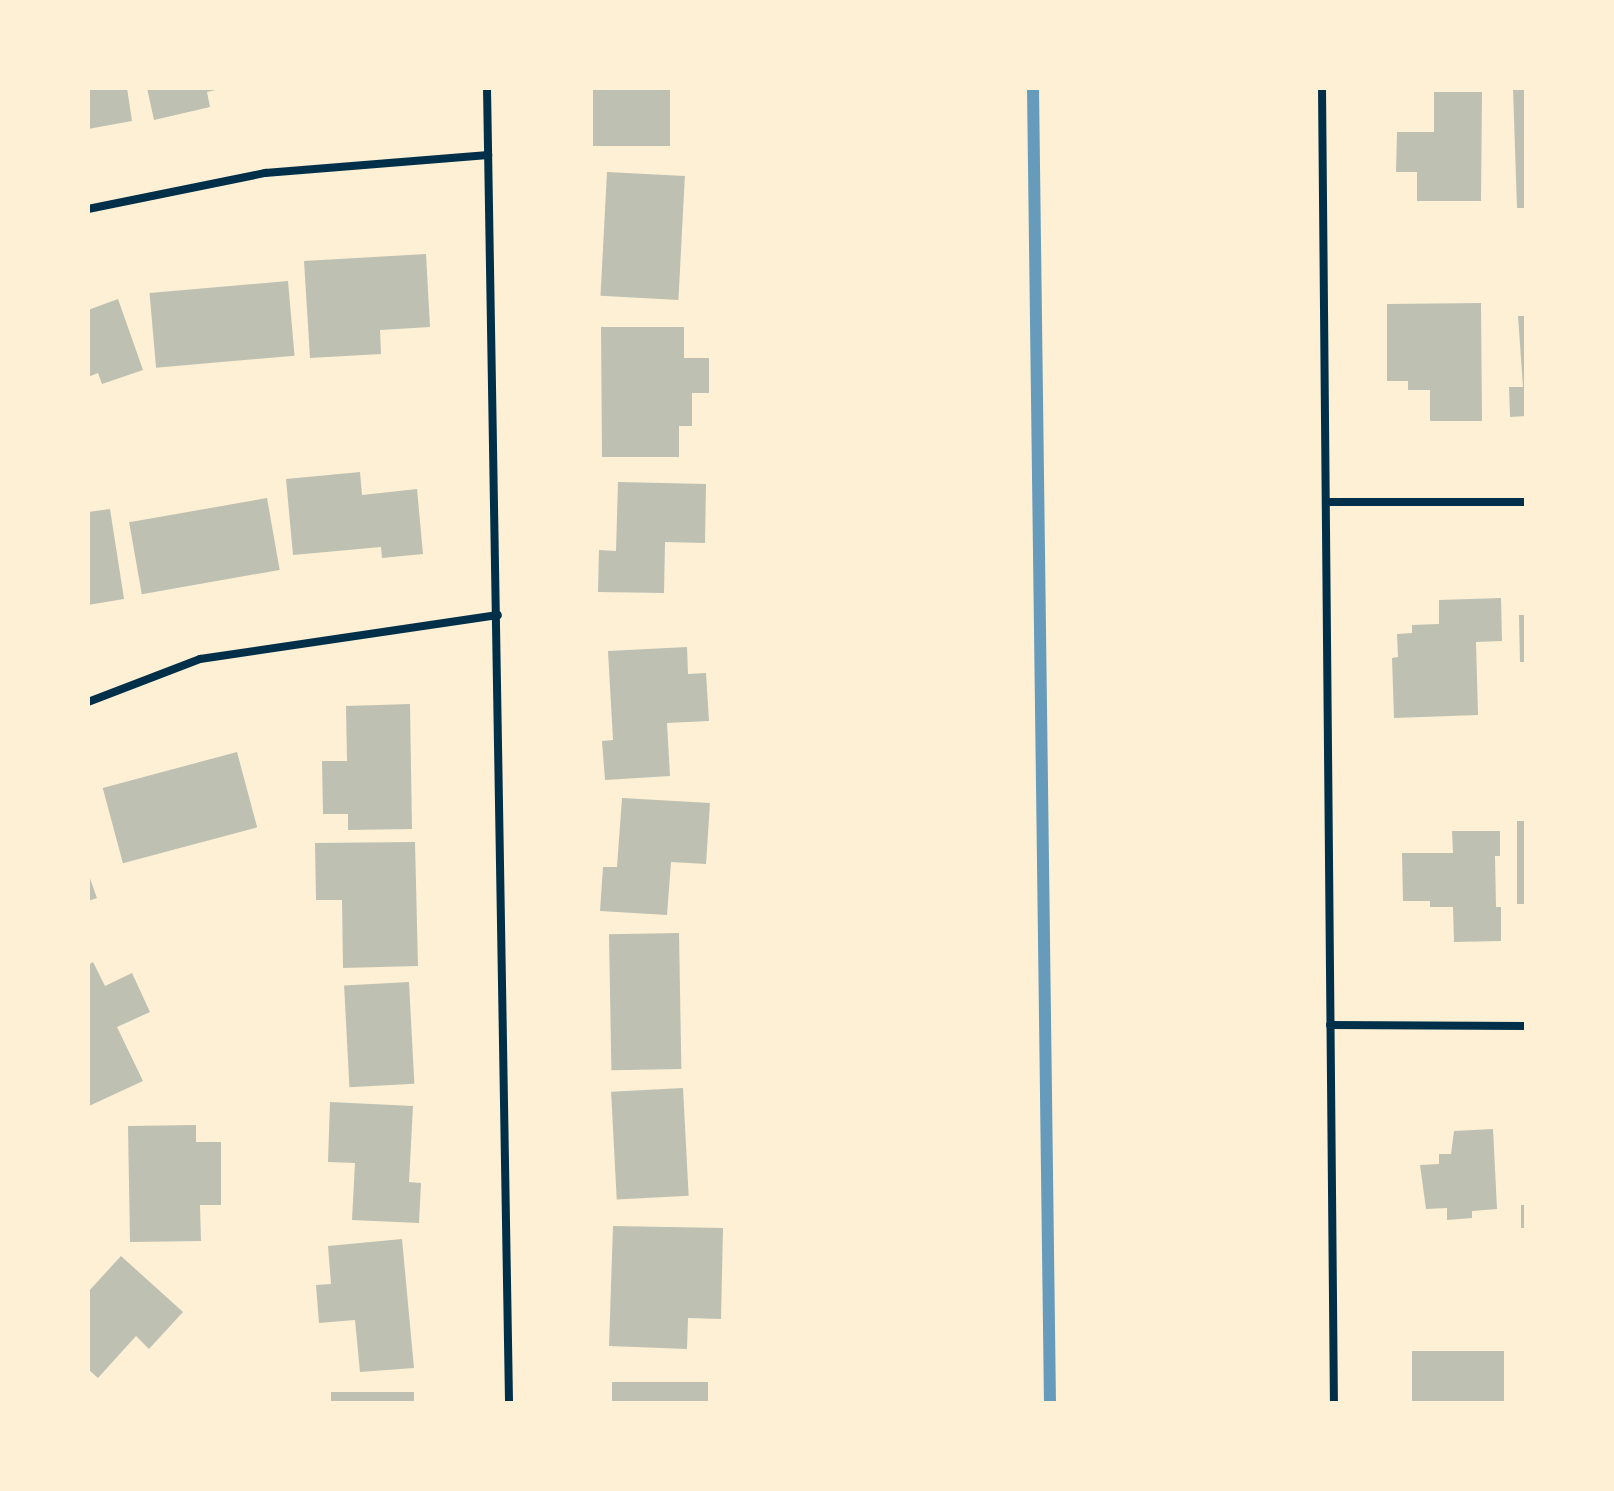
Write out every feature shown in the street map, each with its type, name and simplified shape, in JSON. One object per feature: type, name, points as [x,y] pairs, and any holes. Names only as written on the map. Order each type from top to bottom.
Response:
[{"type":"street","points":[[487,88],[509,1403]]},
{"type":"street","points":[[1322,88],[1334,1403]]},
{"type":"street","points":[[88,209],[265,173],[488,155]]},
{"type":"street","points":[[1328,502],[1526,502]]},
{"type":"street","points":[[88,702],[200,659],[498,615]]},
{"type":"street","points":[[1330,1025],[1526,1026]]},
{"type":"building","points":[[88,88],[127,88],[132,121],[88,129]]},
{"type":"building","points":[[147,88],[220,89],[207,92],[210,107],[154,120]]},
{"type":"building","points":[[593,88],[670,88],[670,146],[593,146]]},
{"type":"building","points":[[1513,88],[1526,88],[1526,208],[1517,208]]},
{"type":"building","points":[[1434,92],[1482,92],[1481,201],[1417,201],[1417,172],[1396,172],[1397,132],[1434,132]]},
{"type":"building","points":[[607,172],[685,176],[678,300],[601,296]]},
{"type":"building","points":[[426,254],[430,327],[380,330],[381,354],[310,358],[304,261]]},
{"type":"building","points":[[288,281],[295,356],[156,368],[150,293]]},
{"type":"building","points":[[118,299],[143,370],[102,384],[98,373],[88,377],[88,310]]},
{"type":"building","points":[[1481,303],[1482,421],[1430,421],[1430,390],[1408,390],[1408,381],[1387,381],[1387,304]]},
{"type":"building","points":[[1518,316],[1526,316],[1526,416],[1510,417],[1509,387],[1523,387]]},
{"type":"building","points":[[601,327],[684,327],[684,358],[709,358],[709,393],[692,393],[692,426],[679,426],[679,457],[602,457]]},
{"type":"building","points":[[360,472],[362,495],[417,489],[423,554],[382,558],[381,547],[293,555],[286,479]]},
{"type":"building","points":[[618,482],[706,484],[705,543],[665,542],[664,593],[598,592],[599,550],[616,551]]},
{"type":"building","points":[[267,498],[280,570],[142,594],[129,522]]},
{"type":"building","points":[[110,509],[124,599],[88,605],[88,512]]},
{"type":"building","points":[[1501,598],[1502,641],[1476,642],[1478,715],[1394,718],[1392,658],[1398,657],[1397,634],[1412,633],[1412,625],[1439,624],[1439,600]]},
{"type":"building","points":[[1519,615],[1526,615],[1526,662],[1520,662]]},
{"type":"building","points":[[687,647],[688,674],[706,673],[709,721],[667,723],[670,776],[605,780],[602,741],[613,740],[608,651]]},
{"type":"building","points":[[410,704],[412,829],[348,830],[348,814],[323,814],[322,761],[347,761],[346,706]]},
{"type":"building","points":[[237,752],[257,827],[123,863],[103,788]]},
{"type":"building","points":[[622,798],[710,803],[706,864],[671,862],[667,915],[600,911],[603,867],[617,867]]},
{"type":"building","points":[[1517,821],[1526,821],[1526,904],[1517,904]]},
{"type":"building","points":[[1452,831],[1500,831],[1500,856],[1495,856],[1496,907],[1501,907],[1501,941],[1454,942],[1453,907],[1430,907],[1430,901],[1403,901],[1402,853],[1453,853]]},
{"type":"building","points":[[415,842],[418,966],[343,968],[342,900],[316,900],[315,843]]},
{"type":"building","points":[[88,873],[97,898],[88,901]]},
{"type":"building","points":[[679,933],[681,1069],[611,1070],[609,934]]},
{"type":"building","points":[[93,962],[105,986],[132,973],[150,1012],[117,1027],[143,1081],[89,1106],[88,965]]},
{"type":"building","points":[[409,982],[414,1084],[349,1087],[344,985]]},
{"type":"building","points":[[683,1088],[689,1196],[617,1200],[611,1092]]},
{"type":"building","points":[[330,1102],[413,1106],[409,1182],[421,1183],[419,1223],[352,1220],[355,1163],[328,1162]]},
{"type":"building","points":[[196,1125],[196,1142],[221,1142],[221,1205],[200,1205],[201,1241],[130,1242],[128,1126]]},
{"type":"building","points":[[1493,1129],[1497,1209],[1472,1211],[1472,1218],[1447,1220],[1447,1208],[1426,1209],[1420,1165],[1439,1164],[1439,1154],[1451,1154],[1454,1131]]},
{"type":"building","points":[[1521,1205],[1526,1205],[1526,1228],[1521,1228]]},
{"type":"building","points":[[613,1226],[723,1228],[721,1319],[688,1318],[687,1349],[609,1346]]},
{"type":"building","points":[[402,1239],[414,1368],[360,1372],[355,1320],[319,1323],[316,1285],[331,1284],[328,1246]]},
{"type":"building","points":[[121,1256],[183,1312],[149,1349],[136,1336],[98,1378],[88,1369],[88,1292]]},
{"type":"building","points":[[1412,1351],[1504,1351],[1504,1403],[1412,1403]]},
{"type":"building","points":[[612,1382],[708,1382],[708,1403],[612,1403]]},
{"type":"building","points":[[331,1392],[414,1392],[414,1403],[331,1403]]},
{"type":"waterway","points":[[1033,88],[1050,1403]]}]
